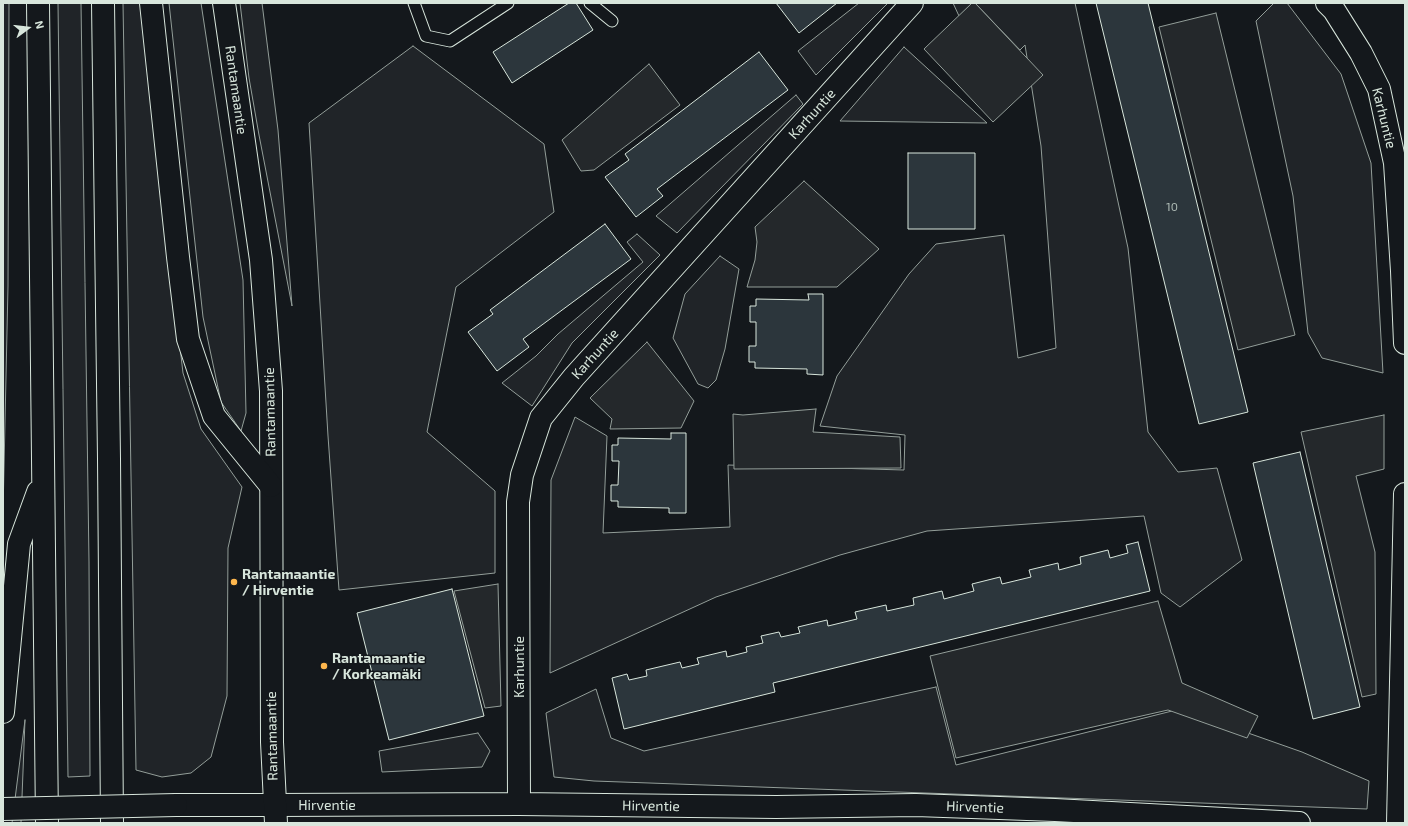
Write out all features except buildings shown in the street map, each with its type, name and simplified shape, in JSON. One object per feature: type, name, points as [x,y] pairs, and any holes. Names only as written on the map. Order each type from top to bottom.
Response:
[{"type":"main road","points":[[38,3],[47,823]]},
{"type":"main road","points":[[103,3],[112,823]]},
{"type":"main road","points":[[151,3],[188,339],[214,416],[271,486]]},
{"type":"main road","name":"Rantamaantie","points":[[224,3],[261,260],[271,391],[272,742],[275,814]]},
{"type":"main road","name":"Karhuntie","points":[[519,804],[518,502],[522,475],[541,418],[574,377],[912,3]]},
{"type":"main road","name":"Karhuntie","points":[[1327,3],[1334,10],[1362,53],[1379,89],[1395,163],[1405,343]]},
{"type":"main road","points":[[3,712],[19,544],[43,479]]},
{"type":"main road","points":[[1398,823],[1405,494]]},
{"type":"main road","name":"Hirventie","points":[[3,809],[176,805],[275,814],[519,804],[776,807],[916,805],[1055,816],[1299,823]]},
{"type":"lane","points":[[414,3],[426,36],[450,41],[508,3]]},
{"type":"lane","points":[[590,3],[612,21]]},
{"type":"shaded area","points":[[3,3],[9,3],[8,286],[3,513]]},
{"type":"shaded area","points":[[58,3],[81,3],[89,562],[90,776],[68,777]]},
{"type":"shaded area","points":[[123,3],[140,3],[183,373],[201,429],[242,487],[228,548],[227,696],[211,757],[191,773],[162,777],[136,770]]},
{"type":"shaded area","points":[[169,3],[201,3],[243,280],[246,413],[241,431],[221,402],[203,317]]},
{"type":"shaded area","points":[[240,3],[262,3],[278,130],[292,306],[249,78]]},
{"type":"shaded area","points":[[859,3],[888,3],[816,75],[798,51]]},
{"type":"shaded area","points":[[953,3],[972,3],[959,16]]},
{"type":"shaded area","points":[[972,3],[975,3],[1043,75],[993,122],[924,49]]},
{"type":"shaded area","points":[[975,3],[1075,3],[1128,248],[1148,432],[1178,472],[1217,468],[1242,560],[1180,607],[1161,593],[1144,516],[927,531],[840,555],[716,597],[550,673],[551,480],[575,417],[607,436],[603,533],[730,527],[728,465],[904,470],[905,435],[820,426],[837,376],[909,274],[936,244],[1004,235],[1018,358],[1056,348],[1041,146],[1025,45],[1020,50]]},
{"type":"shaded area","points":[[1274,3],[1287,3],[1341,74],[1371,163],[1383,373],[1322,358],[1308,333],[1293,196],[1256,21]]},
{"type":"shaded area","points":[[1216,13],[1295,335],[1238,350],[1159,27]]},
{"type":"shaded area","points":[[413,46],[544,144],[554,212],[456,287],[427,432],[495,491],[495,573],[339,590],[309,123]]},
{"type":"shaded area","points":[[904,47],[987,123],[840,121]]},
{"type":"shaded area","points":[[649,64],[680,105],[594,170],[581,171],[562,140]]},
{"type":"shaded area","points":[[796,95],[803,104],[677,233],[656,216]]},
{"type":"shaded area","points":[[804,181],[879,249],[837,287],[747,287],[755,260],[757,242],[755,227]]},
{"type":"shaded area","points":[[637,234],[660,255],[572,343],[532,406],[502,383],[536,356],[558,334],[643,262],[627,242]]},
{"type":"shaded area","points":[[720,256],[739,269],[725,349],[716,380],[708,388],[698,384],[673,338],[685,294]]},
{"type":"shaded area","points":[[647,342],[694,401],[681,428],[610,429],[612,419],[590,398]]},
{"type":"shaded area","points":[[816,409],[813,432],[900,437],[901,468],[734,469],[733,414],[743,415]]},
{"type":"shaded area","points":[[1384,415],[1384,469],[1356,476],[1375,552],[1376,694],[1362,697],[1301,432]]},
{"type":"shaded area","points":[[498,584],[501,706],[485,708],[454,591]]},
{"type":"shaded area","points":[[1158,601],[1182,683],[1258,716],[1247,738],[1168,710],[956,758],[930,656]]},
{"type":"shaded area","points":[[936,687],[956,765],[1180,709],[1302,752],[1369,781],[1367,809],[594,781],[554,777],[546,713],[596,689],[611,738],[644,751]]},
{"type":"shaded area","points":[[25,720],[21,823],[12,823]]},
{"type":"shaded area","points":[[478,733],[490,751],[482,767],[382,772],[379,751]]},
{"type":"place","name":"Rantamaantie / Hirventie","points":[[234,582]]},
{"type":"place","name":"Rantamaantie / Korkeamäki","points":[[324,666]]}]
